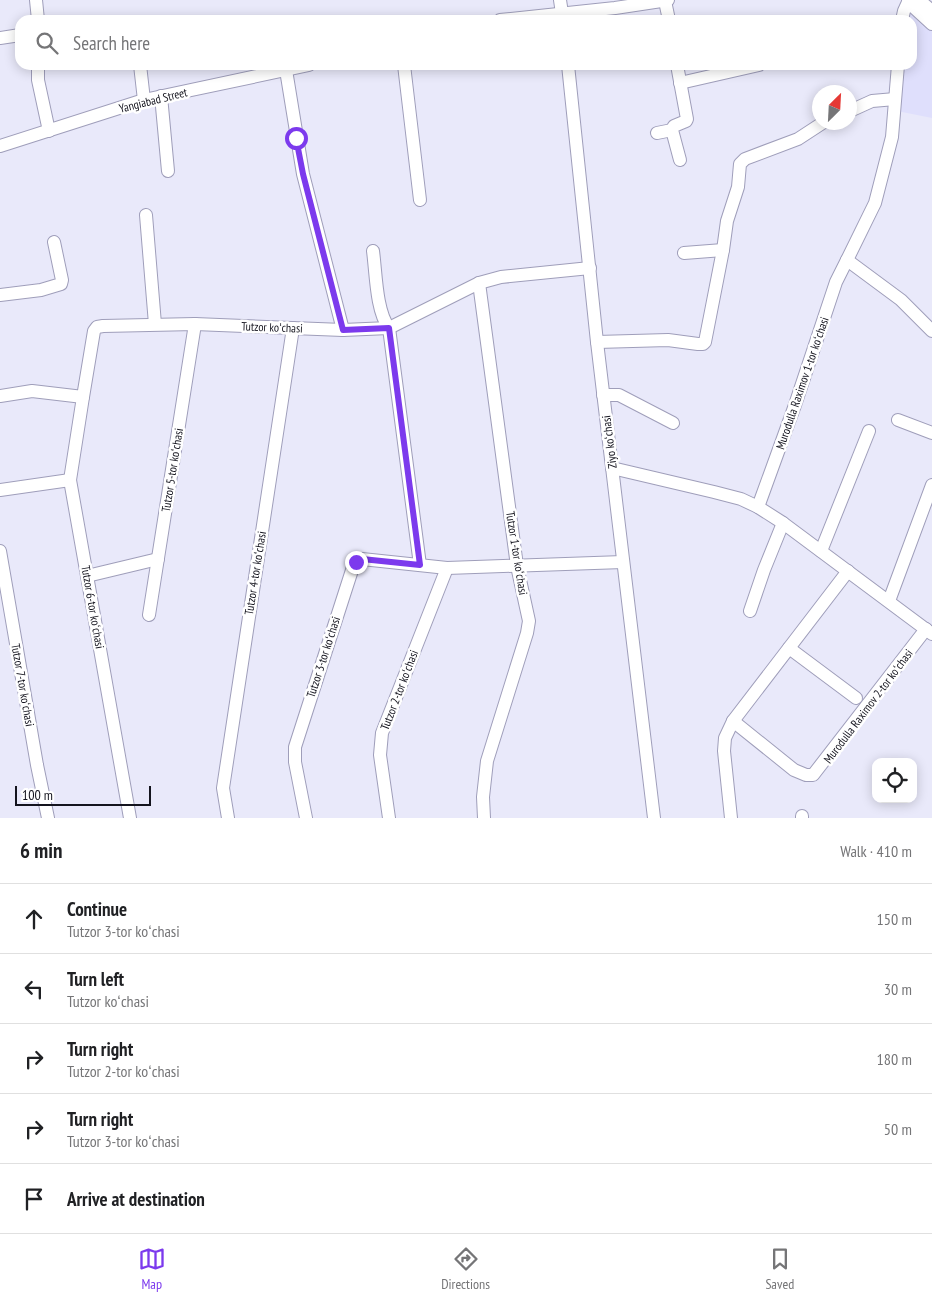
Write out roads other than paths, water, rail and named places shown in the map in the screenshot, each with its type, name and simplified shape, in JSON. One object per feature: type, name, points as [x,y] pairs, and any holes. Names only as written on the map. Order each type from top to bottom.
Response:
[{"type":"street","points":[[36,0],[38,15]]},
{"type":"street","points":[[560,0],[562,15]]},
{"type":"street","points":[[574,15],[667,0],[668,15]]},
{"type":"street","points":[[912,1],[932,12]]},
{"type":"street","points":[[905,15],[912,1]]},
{"type":"street","points":[[912,1],[932,24]]},
{"type":"street","points":[[0,38],[15,36]]},
{"type":"street","points":[[38,70],[38,80],[49,131]]},
{"type":"street","points":[[141,70],[144,100]]},
{"type":"street","points":[[286,70],[303,174],[343,330]]},
{"type":"street","name":"Yangiabad Street","points":[[0,146],[144,100],[286,70]]},
{"type":"street","points":[[405,70],[420,200]]},
{"type":"street","name":"Ziyo koʻchasi","points":[[569,70],[603,395],[654,818]]},
{"type":"street","points":[[657,133],[672,130],[674,126],[686,122],[688,119],[678,70]]},
{"type":"street","points":[[680,83],[737,70]]},
{"type":"street","name":"Murodulla Raximov 1-tor koʻchasi","points":[[758,507],[795,405],[836,282],[860,237],[875,202],[892,137],[898,70]]},
{"type":"street","points":[[161,96],[168,171]]},
{"type":"street","points":[[857,108],[872,101],[895,99]]},
{"type":"street","points":[[597,342],[668,340],[703,344],[706,339],[727,221],[738,186],[738,167],[742,161],[798,138],[812,129]]},
{"type":"street","points":[[672,130],[680,160]]},
{"type":"street","points":[[146,215],[155,324]]},
{"type":"street","points":[[0,295],[41,290],[61,284],[62,280],[54,242]]},
{"type":"street","points":[[684,253],[723,250]]},
{"type":"street","points":[[373,251],[380,308],[384,321],[389,328],[420,565]]},
{"type":"street","points":[[847,260],[901,300],[931,329]]},
{"type":"street","name":"Tutzor koʻchasi","points":[[83,396],[94,331],[97,327],[195,324],[343,330],[389,328],[479,283],[501,277],[590,268]]},
{"type":"street","name":"Tutzor 1-tor koʻchasi","points":[[479,283],[517,566],[529,621],[529,628],[486,761],[483,797],[484,818]]},
{"type":"street","name":"Tutzor 5-tor koʻchasi","points":[[150,615],[195,324]]},
{"type":"street","name":"Tutzor 4-tor koʻchasi","points":[[228,818],[223,788],[293,328]]},
{"type":"street","points":[[0,396],[32,391],[83,396]]},
{"type":"street","points":[[603,395],[619,395],[673,423]]},
{"type":"street","name":"Tutzor 6-tor koʻchasi","points":[[83,396],[70,480],[130,818]]},
{"type":"street","points":[[898,420],[932,432]]},
{"type":"street","points":[[821,551],[869,432]]},
{"type":"street","points":[[612,468],[741,499],[758,507],[784,523],[929,631]]},
{"type":"street","points":[[0,490],[70,480]]},
{"type":"street","points":[[890,601],[932,485]]},
{"type":"street","points":[[750,611],[764,570],[784,523]]},
{"type":"street","name":"Tutzor 7-tor koʻchasi","points":[[0,551],[48,818]]},
{"type":"street","points":[[87,576],[158,559]]},
{"type":"street","name":"Tutzor 3-tor koʻchasi","points":[[306,818],[295,762],[295,747],[356,562],[362,559],[447,568],[623,562]]},
{"type":"street","name":"Tutzor 2-tor koʻchasi","points":[[389,818],[380,755],[382,734],[447,568]]},
{"type":"street","points":[[731,818],[724,751],[725,738],[733,721],[848,571]]},
{"type":"street","name":"Murodulla Raximov 2-tor koʻchasi","points":[[733,721],[794,770],[806,775],[813,775],[929,631]]},
{"type":"street","points":[[788,648],[856,698]]}]
